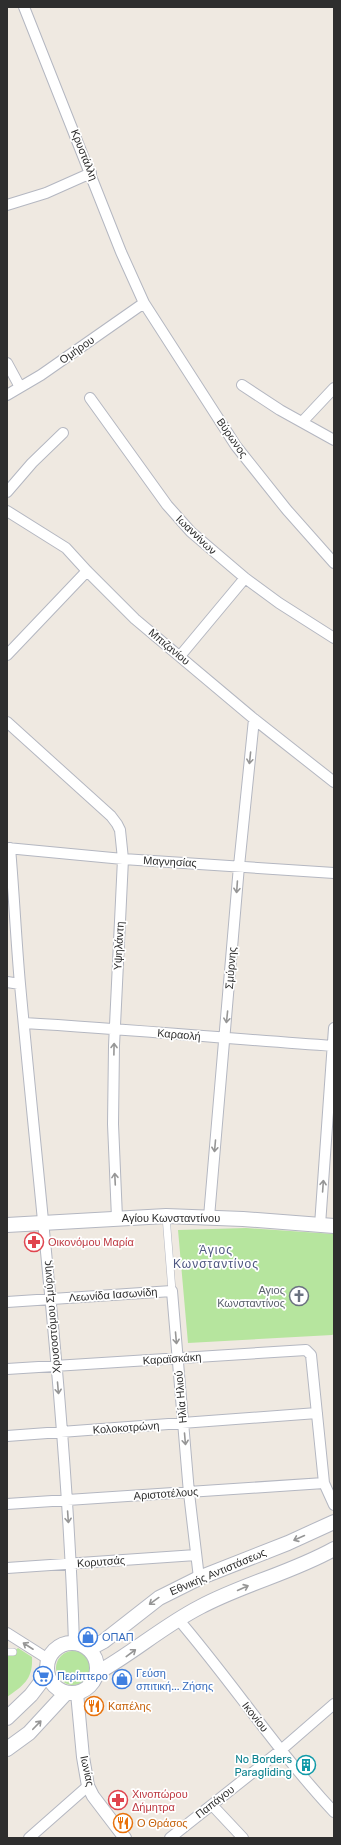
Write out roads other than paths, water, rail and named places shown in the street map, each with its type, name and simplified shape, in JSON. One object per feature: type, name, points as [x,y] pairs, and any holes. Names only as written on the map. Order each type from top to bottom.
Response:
[{"type":"main road","name":"Αγίου Κωνσταντίνου","points":[[7,1225],[166,1216],[209,1217],[327,1226]]},
{"type":"main road","name":"Εθνικής Αντιστάσεως","points":[[89,1649],[104,1641],[159,1598],[199,1578],[288,1543],[334,1522]]},
{"type":"main road","points":[[97,1673],[124,1658],[178,1619],[201,1606],[334,1550]]},
{"type":"main road","points":[[7,1718],[31,1695],[47,1674],[48,1659],[56,1648],[68,1643],[82,1644],[89,1649],[97,1662],[97,1673],[92,1684],[83,1692],[71,1693],[55,1687],[47,1674]]},
{"type":"main road","points":[[7,1749],[29,1734],[71,1693]]},
{"type":"street","name":"Κρυστάλλη","points":[[24,7],[121,252],[144,303]]},
{"type":"street","points":[[7,205],[46,193],[91,173]]},
{"type":"street","name":"Ομήρου","points":[[7,395],[41,375],[144,303]]},
{"type":"street","name":"Βύρωνος","points":[[144,303],[236,446],[288,510],[334,563]]},
{"type":"street","points":[[7,364],[20,387]]},
{"type":"street","points":[[242,385],[280,410],[303,421],[334,440]]},
{"type":"street","points":[[303,421],[334,388]]},
{"type":"street","name":"Ιωαννίνων","points":[[90,398],[175,515],[201,541],[245,578],[279,603],[334,638]]},
{"type":"street","points":[[7,492],[32,463],[63,433]]},
{"type":"street","name":"Μπιζανίου","points":[[7,512],[66,548],[135,618],[254,719],[334,782]]},
{"type":"street","points":[[7,655],[87,571]]},
{"type":"street","points":[[180,656],[245,578]]},
{"type":"street","name":"Σμύρνης","points":[[209,1217],[239,866],[254,719]]},
{"type":"street","name":"Υψηλάντη","points":[[7,722],[117,824],[122,841],[123,859],[114,1028],[113,1131],[117,1218]]},
{"type":"street","name":"Μαγνησίας","points":[[9,848],[123,859],[334,873]]},
{"type":"street","name":"Χρυσοστόμου Σμύρνης","points":[[9,848],[20,984],[51,1299],[72,1564],[74,1643]]},
{"type":"street","points":[[7,982],[20,984]]},
{"type":"street","name":"Καραολή","points":[[24,1024],[114,1028],[225,1039],[333,1046]]},
{"type":"street","points":[[327,1226],[334,1028]]},
{"type":"street","name":"Ηλία Ηλιού","points":[[166,1216],[189,1493],[199,1578]]},
{"type":"street","name":"Λεωνίδα Ιασωνίδη","points":[[7,1302],[172,1291]]},
{"type":"street","name":"Καραϊσκάκη","points":[[7,1369],[306,1350],[311,1355],[317,1413]]},
{"type":"street","points":[[317,1413],[324,1483],[334,1505]]},
{"type":"street","name":"Κολοκοτρώνη","points":[[7,1436],[317,1413]]},
{"type":"street","name":"Αριστοτέλους","points":[[7,1504],[324,1483]]},
{"type":"street","name":"Κορυτσάς","points":[[7,1568],[196,1555]]},
{"type":"street","name":"Ικονίου","points":[[178,1619],[281,1750],[311,1787],[334,1812]]},
{"type":"street","points":[[7,1633],[48,1659]]},
{"type":"street","name":"Ιωνίας","points":[[71,1693],[88,1786],[93,1796],[125,1838]]},
{"type":"street","name":"Παπάγου","points":[[170,1838],[281,1750],[334,1704]]},
{"type":"street","points":[[29,1838],[88,1786]]},
{"type":"street","points":[[212,1805],[243,1838]]},
{"type":"place","name":"Οικονόμου Μαρία","points":[[34,1242]]},
{"type":"place","name":"Αγιος Κωνσταντίνος","points":[[299,1296]]},
{"type":"place","name":"ΟΠΑΠ","points":[[88,1637]]},
{"type":"place","name":"Περίπτερο","points":[[43,1676]]},
{"type":"place","name":"Γεύση σπιτική... Ζήσης","points":[[122,1679]]},
{"type":"place","name":"Καπέλης","points":[[94,1706]]},
{"type":"place","name":"No Borders Paragliding","points":[[306,1765]]},
{"type":"place","name":"Χινοπώρου Δήμητρα","points":[[118,1800]]},
{"type":"place","name":"Ο Θράσος","points":[[123,1823]]},
{"type":"district","name":"Άγιος Κωνσταντίνος","points":[[216,1257]]}]
